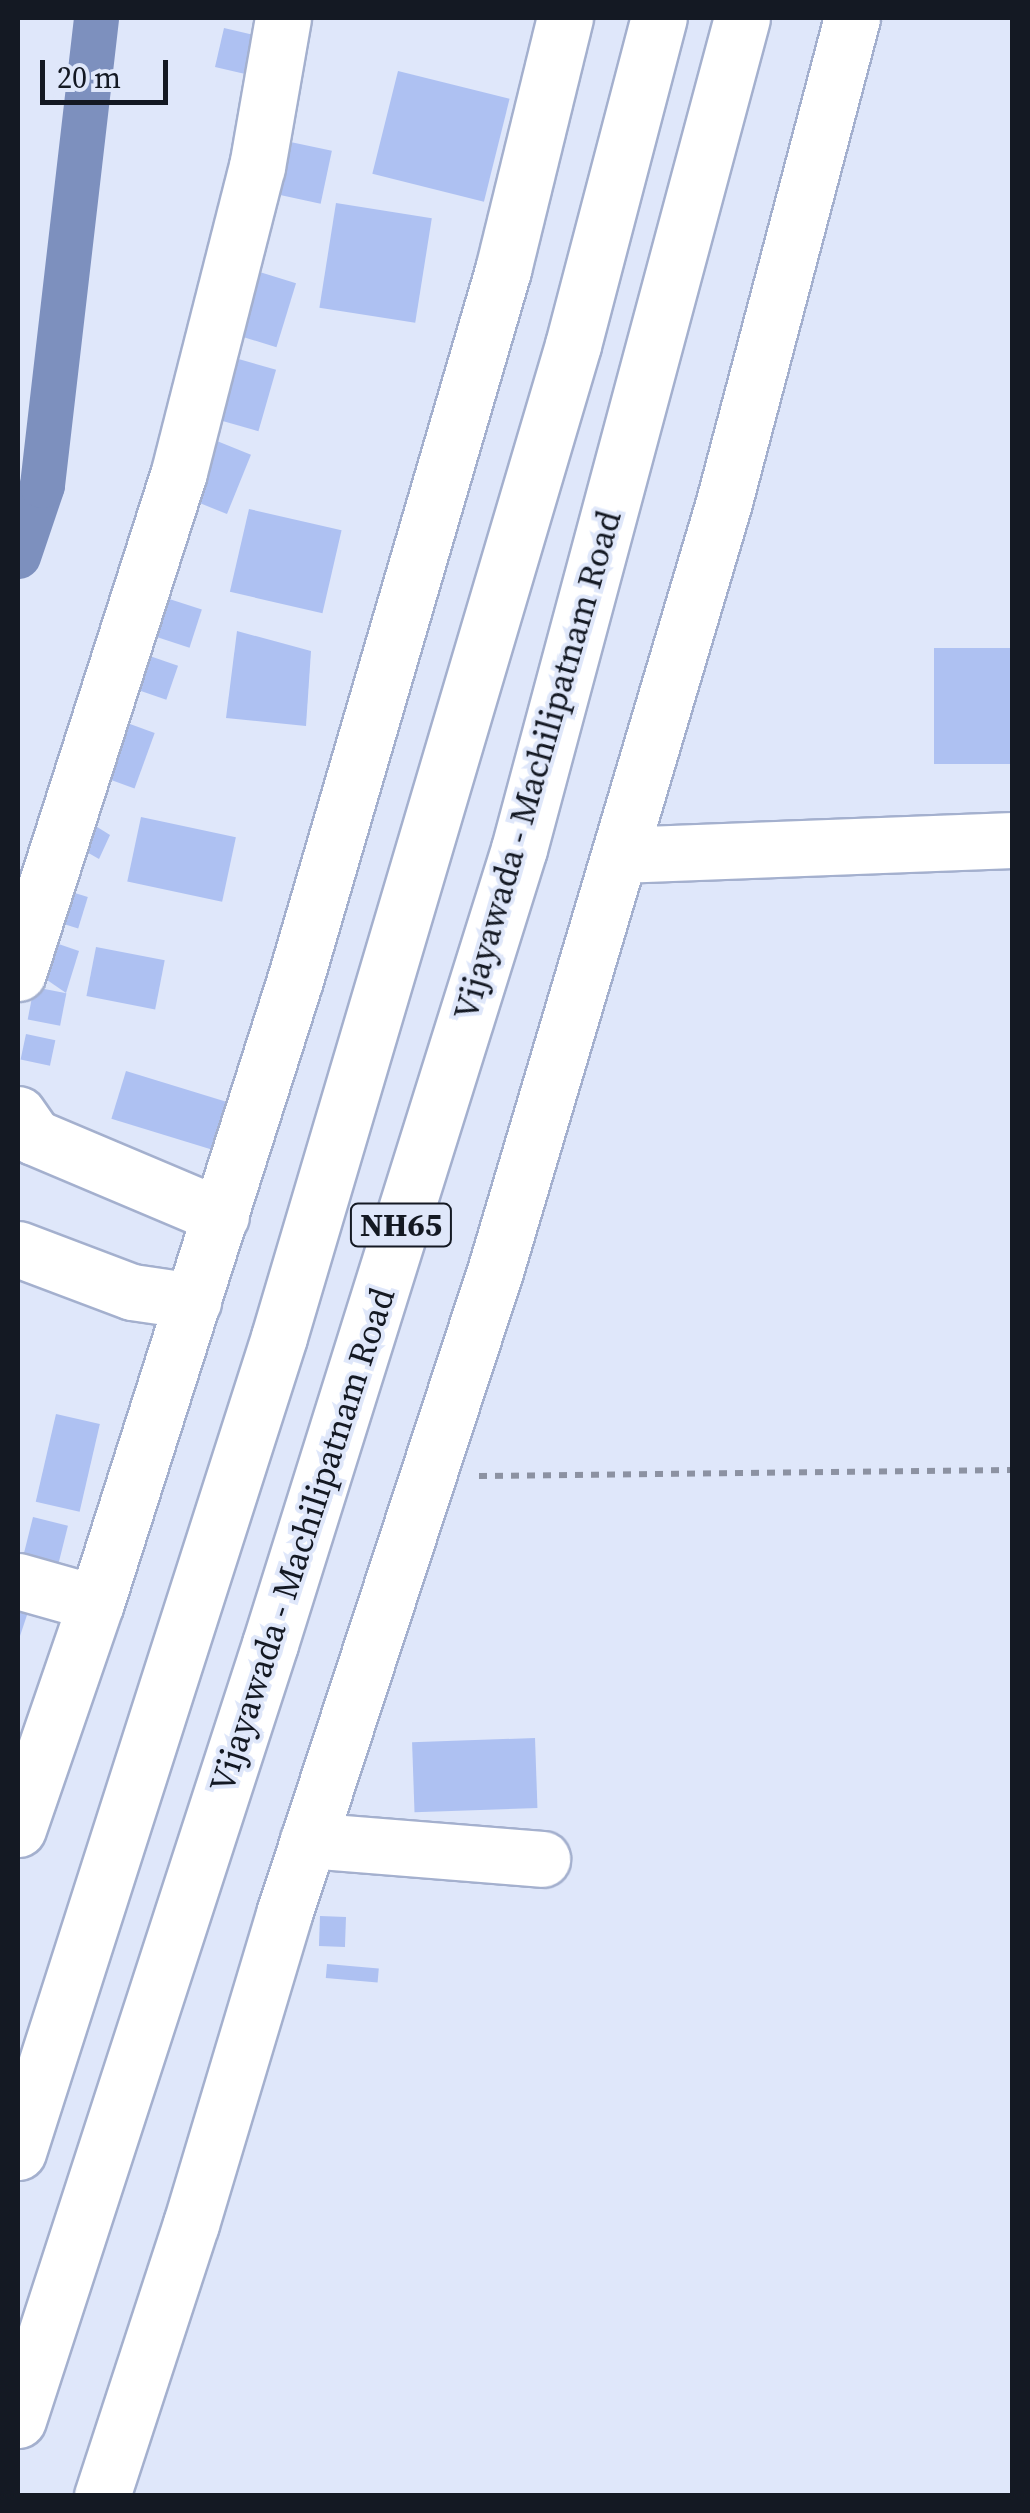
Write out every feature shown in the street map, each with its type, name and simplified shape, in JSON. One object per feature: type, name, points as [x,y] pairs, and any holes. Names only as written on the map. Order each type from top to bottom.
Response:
[{"type":"main road","points":[[18,973],[179,472],[258,167],[283,18]]},
{"type":"main road","points":[[18,1829],[96,1604],[221,1216],[503,270],[565,18]]},
{"type":"main road","name":"NH65","points":[[18,2152],[279,1338],[573,345],[659,18]]},
{"type":"main road","name":"Vijayawada - Machilipatnam Road","points":[[18,2420],[270,1644],[519,848],[742,18]]},
{"type":"main road","points":[[102,2496],[308,1840],[496,1268],[724,502],[810,192],[852,18]]},
{"type":"main road","points":[[620,854],[1012,840]]},
{"type":"main road","points":[[18,1114],[34,1137],[221,1216]]},
{"type":"main road","points":[[18,1249],[132,1292],[193,1301]]},
{"type":"main road","points":[[18,1581],[96,1604]]},
{"type":"main road","points":[[308,1840],[542,1859]]},
{"type":"path","points":[[427,1476],[1012,1470]]},
{"type":"building","points":[[224,28],[264,37],[255,76],[215,67]]},
{"type":"building","points":[[398,71],[510,99],[484,202],[372,174]]},
{"type":"building","points":[[281,140],[332,151],[321,204],[270,193]]},
{"type":"building","points":[[336,203],[432,218],[415,323],[319,308]]},
{"type":"building","points":[[253,270],[296,283],[276,347],[233,334]]},
{"type":"building","points":[[228,356],[276,370],[258,431],[210,418]]},
{"type":"building","points":[[212,439],[251,455],[227,514],[188,498]]},
{"type":"building","points":[[249,509],[342,530],[322,613],[230,592]]},
{"type":"building","points":[[160,596],[202,610],[189,648],[148,634]]},
{"type":"building","points":[[237,631],[311,651],[306,726],[226,718]]},
{"type":"building","points":[[934,648],[1012,648],[1012,764],[934,764]]},
{"type":"building","points":[[144,654],[178,666],[166,700],[132,688]]},
{"type":"building","points":[[119,720],[155,733],[135,788],[99,775]]},
{"type":"building","points":[[141,817],[236,837],[222,902],[127,882]]},
{"type":"building","points":[[86,820],[110,835],[99,859],[78,847]]},
{"type":"building","points":[[62,889],[88,897],[78,928],[52,921]]},
{"type":"building","points":[[47,940],[79,951],[66,993],[37,973]]},
{"type":"building","points":[[96,947],[165,960],[155,1009],[86,996]]},
{"type":"building","points":[[34,987],[66,993],[60,1026],[28,1019]]},
{"type":"building","points":[[26,1034],[55,1040],[50,1066],[21,1059]]},
{"type":"building","points":[[126,1071],[242,1106],[227,1154],[111,1119]]},
{"type":"building","points":[[56,1414],[100,1424],[80,1512],[36,1502]]},
{"type":"building","points":[[33,1517],[68,1526],[59,1563],[24,1554]]},
{"type":"building","points":[[18,1602],[30,1606],[18,1642]]},
{"type":"building","points":[[535,1738],[537,1808],[415,1812],[412,1742]]},
{"type":"building","points":[[320,1916],[346,1917],[345,1947],[319,1946]]},
{"type":"building","points":[[327,1964],[379,1969],[378,1982],[326,1978]]},
{"type":"waterway","points":[[18,556],[42,485],[96,18]]}]
